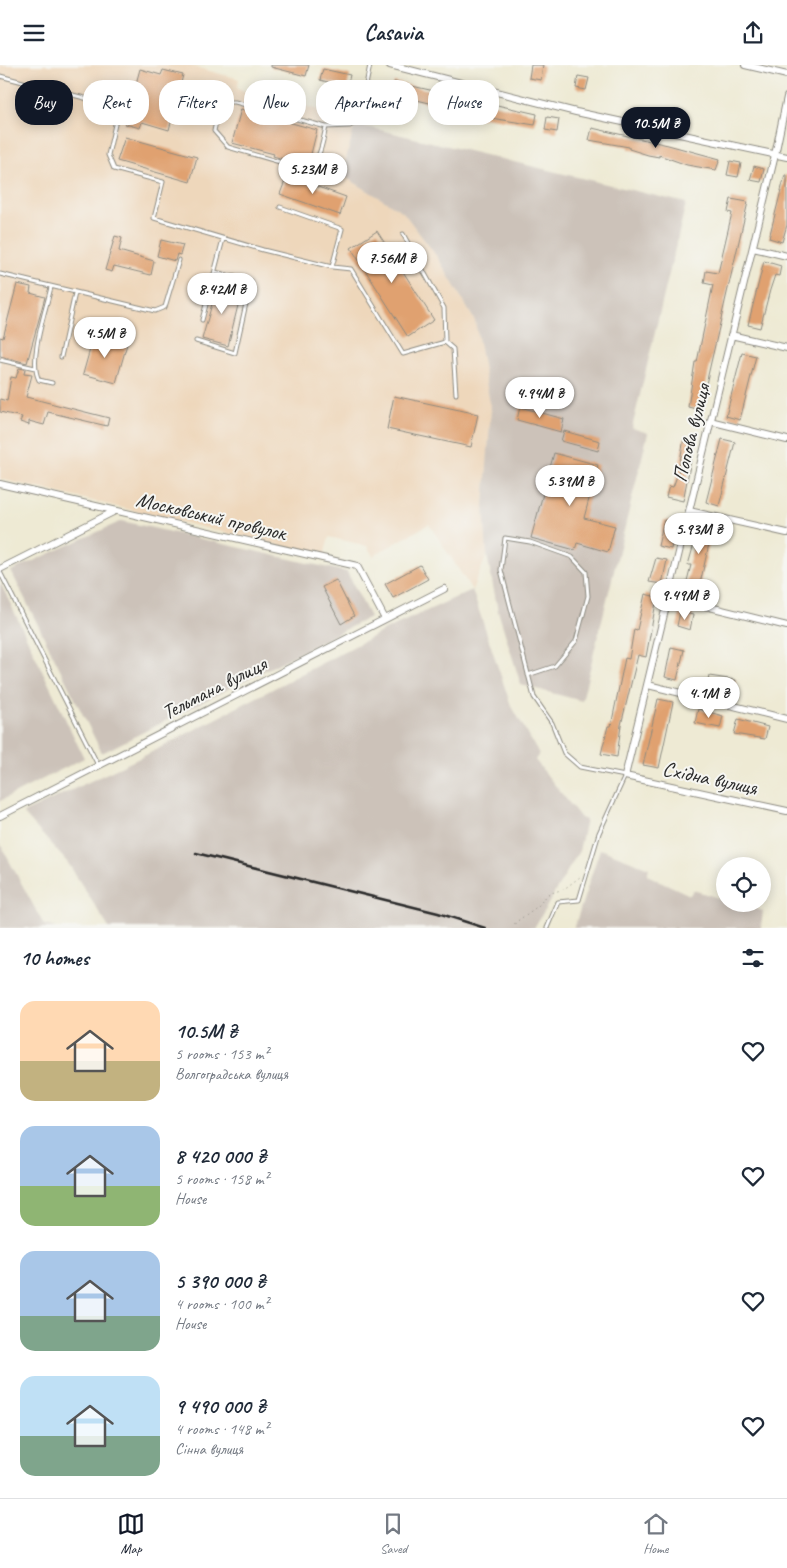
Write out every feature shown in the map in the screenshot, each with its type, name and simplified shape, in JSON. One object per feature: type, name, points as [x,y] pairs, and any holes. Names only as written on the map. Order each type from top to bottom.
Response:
[{"type":"street","points":[[390,65],[576,112],[787,157]]},
{"type":"street","points":[[745,65],[787,75]]},
{"type":"street","name":"Попова вулиця","points":[[625,776],[753,248],[787,97]]},
{"type":"street","points":[[753,248],[787,256]]},
{"type":"street","points":[[731,335],[787,348]]},
{"type":"street","points":[[710,421],[787,440]]},
{"type":"street","name":"Московський провулок","points":[[0,484],[357,566],[385,619]]},
{"type":"street","points":[[0,569],[115,511]]},
{"type":"street","points":[[688,511],[787,533]]},
{"type":"street","name":"Тельмана вулиця","points":[[0,816],[444,589]]},
{"type":"street","points":[[669,597],[787,626]]},
{"type":"street","points":[[648,685],[787,719]]},
{"type":"street","name":"Східна вулиця","points":[[625,776],[787,811]]},
{"type":"lane","points":[[326,127],[318,158],[312,166],[304,169],[228,147],[214,131],[219,108],[225,102],[235,102],[326,127],[350,126],[359,120],[370,65]]},
{"type":"lane","points":[[0,76],[119,107],[108,155],[114,169],[163,182],[154,218],[223,239],[332,267],[351,269],[403,354],[445,342]]},
{"type":"lane","points":[[280,207],[342,229],[332,267]]},
{"type":"lane","points":[[403,234],[444,307],[445,342],[453,349],[456,394]]},
{"type":"lane","points":[[202,320],[223,239]]},
{"type":"lane","points":[[0,274],[155,311],[165,307],[179,260]]},
{"type":"lane","points":[[196,341],[235,353],[251,281],[215,272]]},
{"type":"lane","points":[[51,287],[34,368],[39,380],[52,383]]},
{"type":"lane","points":[[61,357],[74,293]]},
{"type":"lane","points":[[0,360],[34,368]]},
{"type":"lane","points":[[528,675],[555,667],[576,641],[588,596],[586,571],[572,557],[530,542],[505,538],[501,570],[528,675],[534,697],[552,723],[564,753],[580,767],[625,776],[599,833],[579,900],[558,903],[546,928]]},
{"type":"lane","points":[[0,573],[98,765]]},
{"type":"path","points":[[512,928],[516,922],[538,905],[548,894],[564,889],[587,871]]},
{"type":"shaded area","points":[[0,65],[187,65],[239,79],[237,89],[244,91],[244,125],[306,125],[306,106],[316,109],[316,125],[355,125],[342,175],[403,212],[438,258],[475,321],[491,409],[484,506],[487,555],[472,590],[429,524],[373,556],[367,546],[329,537],[324,556],[0,479]]},
{"type":"shaded area","points":[[355,125],[359,125],[686,203],[632,428],[648,433],[582,701],[521,685],[498,611],[487,555],[484,506],[491,409],[475,321],[438,258],[403,212],[342,175]]},
{"type":"shaded area","points":[[122,521],[347,572],[370,617],[102,753],[11,571]]},
{"type":"shaded area","points":[[0,585],[84,758],[0,801]]},
{"type":"shaded area","points":[[472,590],[510,703],[539,754],[535,760],[581,818],[586,820],[579,851],[534,928],[109,928],[68,863],[23,813],[148,754],[387,629]]},
{"type":"shaded area","points":[[0,844],[44,925],[56,928],[0,928]]},
{"type":"shaded area","points":[[600,849],[649,868],[647,875],[690,895],[693,890],[716,897],[716,912],[763,912],[761,928],[574,928]]},
{"type":"building","points":[[271,65],[309,65],[306,76],[271,67]]},
{"type":"building","points":[[531,65],[543,65],[541,80],[529,78]]},
{"type":"building","points":[[140,69],[161,75],[163,70],[183,75],[182,80],[159,80],[159,125],[170,125],[169,130],[149,124],[149,80],[137,80]]},
{"type":"building","points":[[323,69],[350,75],[349,80],[320,80]]},
{"type":"building","points":[[578,76],[589,78],[586,90],[576,88]]},
{"type":"building","points":[[418,87],[428,90],[428,103],[418,100]]},
{"type":"building","points":[[499,105],[537,114],[535,125],[499,119]]},
{"type":"building","points":[[241,109],[244,110],[244,125],[299,125],[317,130],[310,158],[303,156],[301,164],[273,156],[274,154],[232,143]]},
{"type":"building","points":[[547,117],[559,119],[557,132],[545,130]]},
{"type":"building","points":[[129,125],[141,125],[140,128]]},
{"type":"building","points":[[592,128],[720,159],[716,170],[687,165],[659,155],[659,157],[648,155],[629,149],[629,147],[589,140]]},
{"type":"building","points":[[125,137],[197,157],[190,182],[117,161]]},
{"type":"building","points":[[730,161],[741,163],[738,177],[727,175]]},
{"type":"building","points":[[754,166],[764,169],[761,182],[750,180]]},
{"type":"building","points":[[785,175],[787,175],[787,225],[782,242],[769,238]]},
{"type":"building","points":[[287,176],[346,197],[340,215],[280,194]]},
{"type":"building","points":[[731,199],[748,202],[700,410],[688,407],[695,362],[697,362],[713,285],[704,283],[706,271],[718,273],[732,213],[728,212]]},
{"type":"building","points":[[377,231],[434,320],[408,337],[351,248]]},
{"type":"building","points":[[115,236],[122,238],[119,251],[154,261],[151,275],[114,266],[112,272],[105,270]]},
{"type":"building","points":[[161,240],[183,245],[180,255],[177,254],[175,261],[157,256]]},
{"type":"building","points":[[764,261],[781,266],[779,276],[775,275],[760,328],[748,325]]},
{"type":"building","points":[[218,283],[242,289],[228,346],[202,339]]},
{"type":"building","points":[[17,284],[31,287],[30,293],[45,297],[27,363],[0,356],[0,337],[3,338]]},
{"type":"building","points":[[94,335],[127,344],[116,383],[83,374]]},
{"type":"building","points":[[742,353],[756,356],[740,420],[726,416]]},
{"type":"building","points":[[19,368],[25,369],[24,374],[32,375],[26,397],[109,418],[107,426],[48,412],[44,425],[29,421],[29,425],[20,422],[22,417],[0,412],[0,399],[7,401],[11,377],[16,378]]},
{"type":"building","points":[[394,396],[478,414],[471,447],[387,429]]},
{"type":"building","points":[[520,407],[564,419],[561,432],[517,420]]},
{"type":"building","points":[[564,431],[600,441],[598,451],[561,441]]},
{"type":"building","points":[[684,438],[695,440],[683,501],[666,497],[669,486],[673,487],[678,473]]},
{"type":"building","points":[[722,439],[735,442],[719,506],[706,502]]},
{"type":"building","points":[[554,453],[598,465],[584,518],[615,526],[608,552],[577,543],[575,550],[531,538]]},
{"type":"building","points":[[664,520],[677,522],[671,549],[658,546]]},
{"type":"building","points":[[700,523],[713,526],[699,588],[686,585],[691,565],[688,565]]},
{"type":"building","points":[[656,558],[667,560],[662,584],[649,582]]},
{"type":"building","points":[[420,565],[428,579],[393,598],[385,584]]},
{"type":"building","points":[[336,580],[354,616],[341,624],[322,587]]},
{"type":"building","points":[[645,594],[657,597],[646,657],[638,655],[621,725],[617,757],[601,754],[608,726],[611,726],[625,658],[629,659],[634,629],[637,630]]},
{"type":"building","points":[[680,612],[693,615],[690,630],[677,626]]},
{"type":"building","points":[[671,647],[684,650],[677,680],[665,677]]},
{"type":"building","points":[[709,676],[736,680],[733,693],[707,686]]},
{"type":"building","points":[[658,699],[673,702],[659,768],[643,765]]},
{"type":"building","points":[[698,709],[723,716],[720,728],[695,723]]},
{"type":"building","points":[[738,719],[768,727],[765,739],[734,734]]},
{"type":"railway","points":[[196,853],[438,913],[485,928]]}]
